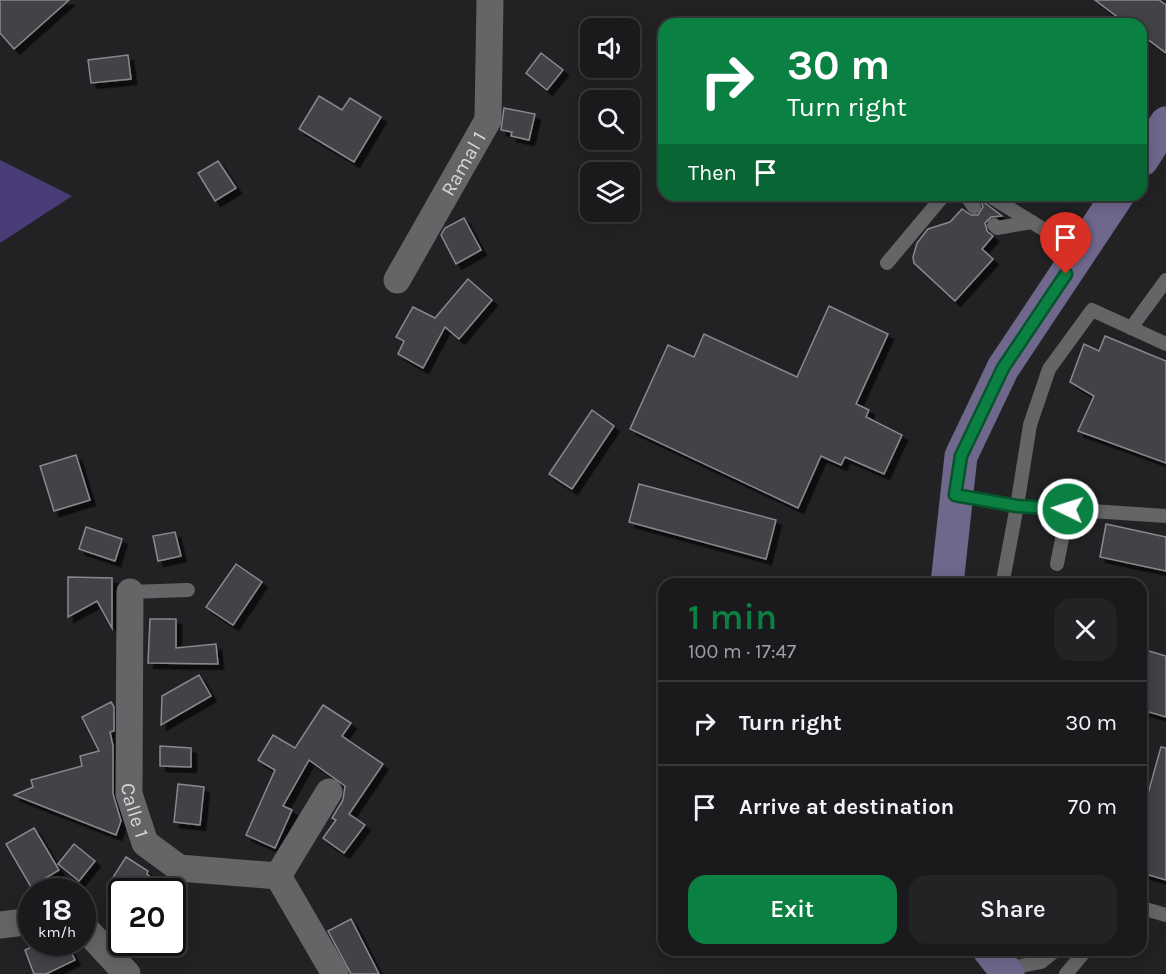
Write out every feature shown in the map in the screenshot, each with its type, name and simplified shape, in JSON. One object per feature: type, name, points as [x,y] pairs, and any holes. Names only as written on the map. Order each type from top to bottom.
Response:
[{"type":"street","name":"Ramal 1","points":[[398,280],[488,120],[490,0]]},
{"type":"street","points":[[1147,152],[1166,123]]},
{"type":"street","points":[[948,578],[961,456],[1003,368],[1114,201]]},
{"type":"street","name":"Calle 1","points":[[130,592],[129,794],[146,843],[179,868],[278,876]]},
{"type":"street","points":[[329,792],[278,876],[335,974]]},
{"type":"street","points":[[0,925],[18,923]]},
{"type":"street","points":[[96,940],[127,974]]},
{"type":"lane","points":[[887,262],[939,201]]},
{"type":"lane","points":[[970,201],[974,207]]},
{"type":"lane","points":[[998,201],[1080,252]]},
{"type":"lane","points":[[994,225],[997,228],[1032,222]]},
{"type":"lane","points":[[1131,328],[1166,280]]},
{"type":"lane","points":[[1004,575],[1030,425],[1049,369],[1092,309],[1166,344]]},
{"type":"lane","points":[[955,495],[1017,506],[1166,516]]},
{"type":"lane","points":[[1057,564],[1068,509]]},
{"type":"lane","points":[[130,592],[188,590]]},
{"type":"lane","points":[[1147,909],[1166,915]]},
{"type":"lane","points":[[1000,964],[1041,962],[1048,956]]},
{"type":"lane","points":[[1066,974],[1081,956]]},
{"type":"shaded area","points":[[0,160],[72,196],[0,243]]},
{"type":"building","points":[[0,0],[69,0],[14,49],[0,33]]},
{"type":"building","points":[[1095,0],[1159,0],[1166,5],[1166,53],[1147,39],[1147,18],[1119,18]]},
{"type":"building","points":[[541,53],[563,70],[547,90],[526,73]]},
{"type":"building","points":[[128,55],[131,79],[91,83],[88,60]]},
{"type":"building","points":[[319,96],[342,110],[350,98],[381,117],[354,162],[299,129]]},
{"type":"building","points":[[504,108],[535,114],[529,140],[511,136],[512,132],[501,130]]},
{"type":"building","points":[[218,161],[236,188],[215,201],[198,173]]},
{"type":"building","points":[[981,201],[1002,216],[991,217],[985,223],[987,231],[993,236],[982,249],[993,259],[955,301],[914,263],[913,257],[917,243],[928,229],[950,222],[962,209],[971,215],[978,215],[983,207]]},
{"type":"building","points":[[464,218],[481,250],[456,264],[441,235],[445,228]]},
{"type":"building","points":[[468,279],[492,300],[459,339],[445,327],[423,368],[398,354],[404,341],[396,337],[413,307],[435,318]]},
{"type":"building","points":[[829,306],[888,334],[856,404],[869,410],[866,417],[902,435],[884,474],[845,457],[841,465],[821,456],[798,508],[630,429],[668,345],[694,357],[704,334],[797,377]]},
{"type":"building","points":[[1105,336],[1166,361],[1166,463],[1078,431],[1094,396],[1070,382],[1084,344],[1099,351]]},
{"type":"building","points":[[592,410],[614,426],[572,489],[549,474]]},
{"type":"building","points":[[76,455],[90,500],[54,511],[40,466]]},
{"type":"building","points":[[639,484],[776,520],[766,559],[629,522]]},
{"type":"building","points":[[1106,524],[1166,537],[1166,571],[1100,557]]},
{"type":"building","points":[[86,527],[122,539],[115,561],[79,549]]},
{"type":"building","points":[[175,532],[181,556],[158,561],[153,536]]},
{"type":"building","points":[[236,564],[262,582],[233,625],[206,607]]},
{"type":"building","points":[[68,577],[112,578],[112,628],[97,601],[68,617]]},
{"type":"building","points":[[150,619],[176,619],[176,648],[216,644],[218,664],[148,663]]},
{"type":"building","points":[[1147,650],[1166,656],[1166,717],[1147,711]]},
{"type":"building","points":[[199,675],[211,696],[161,725],[162,696]]},
{"type":"building","points":[[111,702],[114,707],[114,731],[110,732],[113,746],[113,794],[121,821],[116,835],[14,795],[33,787],[31,780],[82,766],[80,756],[99,751],[82,717]]},
{"type":"building","points":[[323,705],[351,723],[342,736],[383,764],[349,814],[365,825],[344,853],[323,838],[336,820],[332,818],[343,800],[345,786],[309,760],[283,806],[292,810],[275,848],[246,835],[275,770],[258,760],[273,735],[295,748]]},
{"type":"building","points":[[160,746],[191,748],[191,767],[160,766]]},
{"type":"building","points":[[1161,747],[1166,748],[1166,880],[1147,874],[1147,797]]},
{"type":"building","points":[[178,784],[204,787],[200,825],[174,822]]},
{"type":"building","points":[[34,828],[59,870],[46,878],[26,878],[6,844]]},
{"type":"building","points":[[74,844],[95,861],[81,878],[75,878],[58,864]]},
{"type":"building","points":[[126,857],[148,871],[147,874],[151,878],[113,878]]},
{"type":"building","points":[[351,919],[379,974],[351,974],[328,931]]},
{"type":"building","points":[[27,956],[73,956],[75,960],[46,974],[34,974]]},
{"type":"route","points":[[1066,274],[1003,368],[961,456],[955,495],[1017,506],[1068,509]]}]
